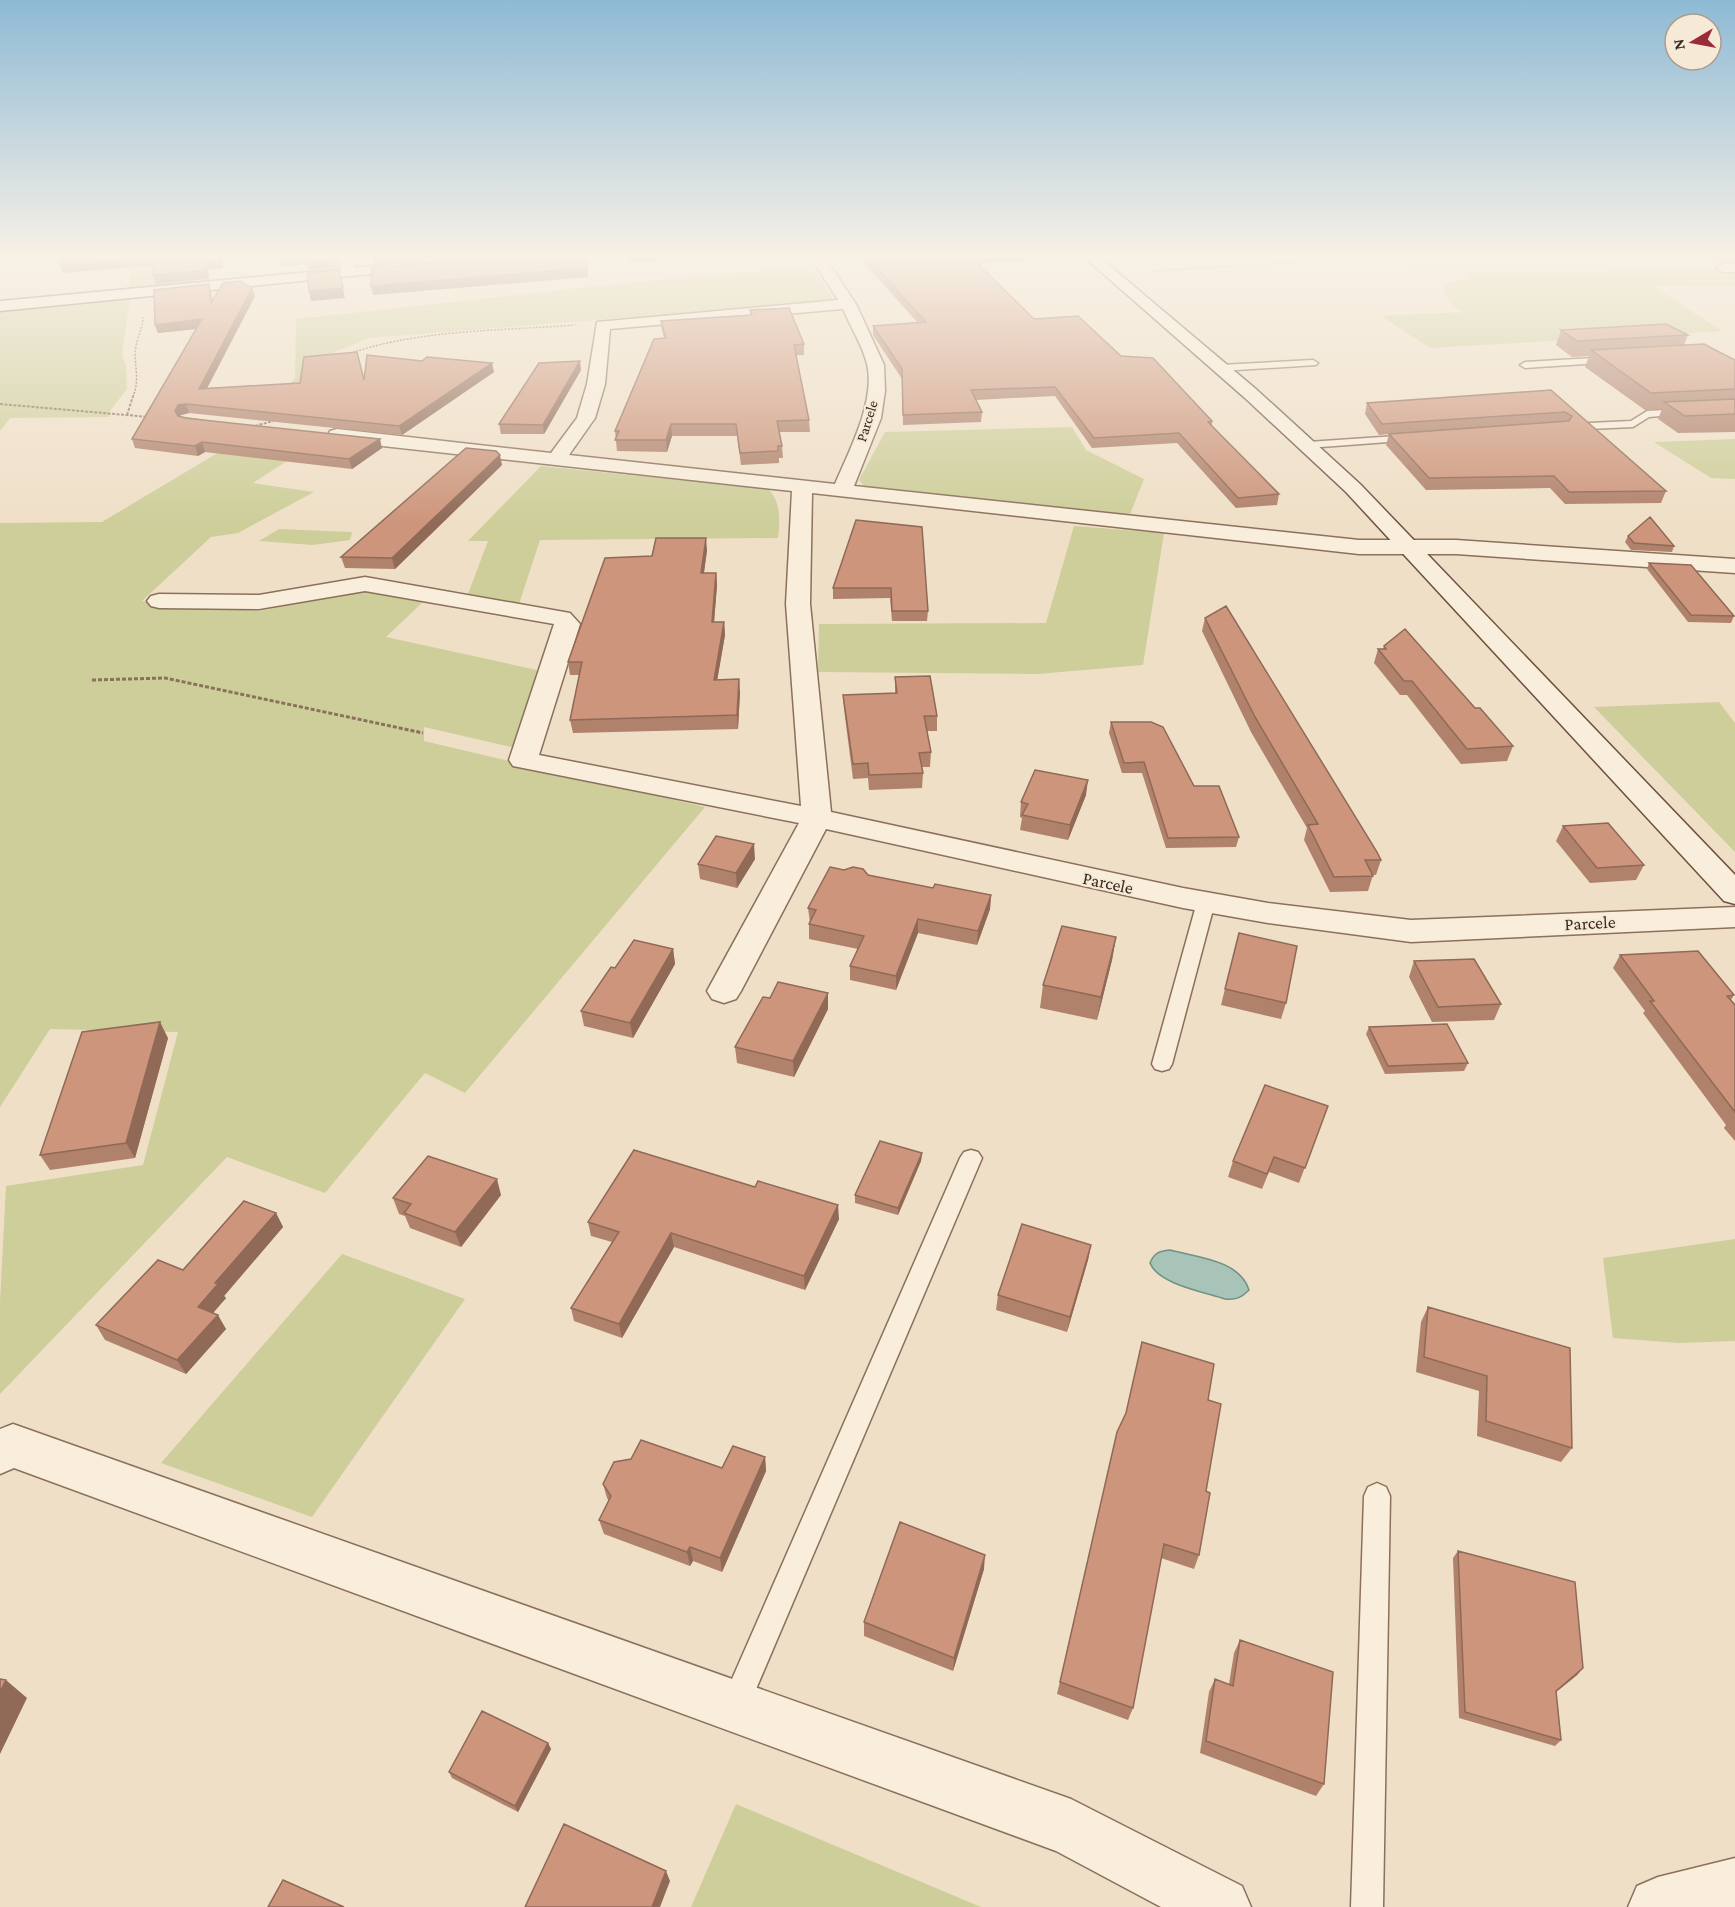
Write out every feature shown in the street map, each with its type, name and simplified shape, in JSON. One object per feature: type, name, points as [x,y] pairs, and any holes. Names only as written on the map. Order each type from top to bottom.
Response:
[{"type":"street","points":[[556,459],[586,418],[596,384],[601,345]]},
{"type":"street","name":"Parcele","points":[[842,491],[872,417],[876,391],[876,365],[867,345]]},
{"type":"street","points":[[1194,345],[1308,445],[1409,546],[1498,645],[1735,894]]},
{"type":"street","points":[[264,423],[556,459],[1359,547],[1456,547],[1735,566]]},
{"type":"street","points":[[724,991],[817,818],[798,604],[802,486]]},
{"type":"street","name":"Parcele","points":[[159,601],[259,602],[365,584],[562,618],[568,624],[523,760],[817,818],[978,855],[1206,902],[1268,913],[1411,931],[1735,917]]},
{"type":"street","points":[[0,1452],[13,1446],[1071,1828],[1221,1907]]},
{"type":"street","points":[[1658,1907],[1735,1887]]},
{"type":"lane","points":[[1525,365],[1620,360]]},
{"type":"lane","points":[[1221,368],[1312,363]]},
{"type":"lane","points":[[1589,426],[1633,424],[1647,414],[1691,412]]},
{"type":"lane","points":[[1308,445],[1418,437]]},
{"type":"lane","points":[[1162,1064],[1206,902]]},
{"type":"lane","points":[[734,1707],[971,1158]]},
{"type":"lane","points":[[1367,1907],[1377,1496]]},
{"type":"path","points":[[127,415],[138,382],[135,359],[137,345]]},
{"type":"path","points":[[341,357],[351,351],[372,345]]},
{"type":"path","points":[[0,404],[158,418]]},
{"type":"path","points":[[92,680],[165,678],[423,734]]},
{"type":"green space","points":[[0,345],[123,345],[122,355],[126,367],[127,389],[110,411],[109,417],[10,418],[0,431]]},
{"type":"green space","points":[[296,345],[353,345],[335,352],[281,409],[258,422],[295,378]]},
{"type":"green space","points":[[1425,345],[1482,345],[1430,348]]},
{"type":"green space","points":[[1072,427],[1086,450],[1144,479],[1129,517],[883,491],[865,487],[859,480],[885,432]]},
{"type":"green space","points":[[251,433],[318,441],[253,483],[314,492],[238,533],[211,537],[142,601],[173,606],[260,611],[365,589],[426,599],[386,637],[537,670],[516,748],[424,727],[424,741],[705,807],[465,1093],[425,1073],[325,1193],[227,1157],[0,1394],[0,1302],[6,1186],[143,1165],[178,1032],[50,1029],[0,1107],[0,523],[102,522]]},
{"type":"green space","points":[[1735,439],[1735,479],[1711,478],[1654,442]]},
{"type":"green space","points":[[541,466],[768,489],[777,505],[778,538],[540,540],[519,604],[468,594],[488,541],[468,541]]},
{"type":"green space","points":[[1074,526],[1164,533],[1143,665],[1037,674],[818,672],[819,624],[1046,623]]},
{"type":"green space","points":[[279,529],[352,532],[350,540],[313,545],[259,541]]},
{"type":"green space","points":[[1719,702],[1735,723],[1735,852],[1594,707]]},
{"type":"green space","points":[[1735,1239],[1735,1341],[1679,1343],[1613,1338],[1603,1258]]},
{"type":"green space","points":[[342,1254],[465,1299],[312,1517],[161,1463]]},
{"type":"green space","points":[[736,1804],[981,1907],[691,1907]]},
{"type":"shaded area","points":[[1170,1250],[1216,1261],[1227,1266],[1237,1272],[1249,1290],[1238,1298],[1225,1299],[1172,1282],[1155,1270],[1150,1263],[1157,1253]]},
{"type":"building","points":[[187,345],[222,345],[199,389],[300,383],[304,357],[357,352],[364,380],[367,355],[422,361],[427,357],[492,363],[399,426],[186,404],[178,405],[175,411],[178,416],[185,418],[380,439],[349,459],[202,442],[195,446],[132,439]]},
{"type":"building","points":[[651,345],[794,345],[809,420],[777,421],[782,446],[778,446],[778,451],[740,453],[736,424],[671,424],[666,440],[615,440],[619,431],[615,431]]},
{"type":"building","points":[[886,345],[1109,345],[1121,356],[1153,358],[1212,421],[1208,422],[1279,494],[1238,498],[1179,433],[1094,438],[1055,387],[971,390],[982,412],[903,415],[902,369]]},
{"type":"building","points":[[1706,345],[1735,360],[1735,389],[1651,393],[1591,350]]},
{"type":"building","points":[[580,361],[543,425],[499,424],[539,363]]},
{"type":"building","points":[[1551,390],[1666,491],[1569,492],[1554,476],[1429,478],[1389,434],[1569,421],[1572,416],[1565,412],[1382,424],[1367,403]]},
{"type":"building","points":[[1735,399],[1735,414],[1685,416],[1664,402]]},
{"type":"building","points":[[466,448],[496,451],[500,455],[392,558],[341,557]]},
{"type":"building","points":[[1650,517],[1674,546],[1634,543],[1628,536]]},
{"type":"building","points":[[856,520],[922,527],[928,611],[892,611],[891,588],[833,588]]},
{"type":"building","points":[[656,538],[706,538],[701,573],[716,573],[712,622],[724,622],[714,680],[739,679],[737,715],[570,720],[582,662],[568,662],[605,558],[652,556]]},
{"type":"building","points":[[1649,563],[1691,565],[1734,616],[1691,615]]},
{"type":"building","points":[[1226,606],[1377,852],[1381,860],[1365,860],[1373,876],[1334,877],[1308,825],[1318,824],[1255,717],[1205,618]]},
{"type":"building","points":[[1405,629],[1475,708],[1480,708],[1513,746],[1467,749],[1412,681],[1404,681],[1378,649],[1386,649],[1384,646]]},
{"type":"building","points":[[930,676],[937,716],[924,716],[931,752],[919,753],[923,773],[869,775],[868,763],[853,764],[843,695],[897,693],[895,677]]},
{"type":"building","points":[[1111,722],[1151,722],[1163,727],[1194,786],[1219,786],[1239,837],[1168,838],[1144,762],[1124,763]]},
{"type":"building","points":[[1035,770],[1088,780],[1070,825],[1022,815],[1028,804],[1021,802]]},
{"type":"building","points":[[1608,823],[1644,865],[1597,868],[1563,826]]},
{"type":"building","points":[[716,836],[754,844],[736,873],[698,864]]},
{"type":"building","points":[[830,867],[844,870],[853,867],[863,869],[868,875],[933,888],[935,884],[991,895],[978,931],[918,919],[896,976],[850,966],[864,936],[809,924],[816,910],[808,908]]},
{"type":"building","points":[[1062,926],[1116,937],[1101,997],[1043,985]]},
{"type":"building","points":[[1239,933],[1297,946],[1286,1003],[1225,989]]},
{"type":"building","points":[[634,940],[673,949],[630,1023],[581,1011],[611,967],[615,968]]},
{"type":"building","points":[[1698,951],[1734,995],[1727,996],[1735,1005],[1735,1112],[1650,1001],[1654,1001],[1620,955]]},
{"type":"building","points":[[1474,959],[1501,1004],[1438,1007],[1414,961]]},
{"type":"building","points":[[778,982],[828,993],[793,1061],[735,1047],[763,997],[770,998]]},
{"type":"building","points":[[160,1022],[126,1143],[40,1155],[82,1032]]},
{"type":"building","points":[[1447,1024],[1468,1063],[1388,1066],[1369,1027]]},
{"type":"building","points":[[1265,1085],[1328,1106],[1305,1168],[1274,1157],[1267,1174],[1233,1161]]},
{"type":"building","points":[[880,1141],[922,1153],[898,1208],[855,1195]]},
{"type":"building","points":[[634,1150],[755,1187],[758,1181],[838,1205],[804,1276],[671,1233],[619,1324],[571,1308],[619,1232],[588,1222]]},
{"type":"building","points":[[428,1156],[497,1179],[455,1232],[404,1213],[411,1204],[393,1198]]},
{"type":"building","points":[[244,1201],[276,1213],[215,1283],[218,1284],[198,1307],[218,1315],[177,1360],[96,1325],[158,1260],[183,1270]]},
{"type":"building","points":[[1022,1224],[1091,1245],[1070,1317],[998,1295]]},
{"type":"building","points":[[1428,1307],[1570,1348],[1572,1448],[1486,1421],[1487,1376],[1424,1357]]},
{"type":"building","points":[[1142,1342],[1214,1364],[1208,1400],[1221,1404],[1206,1491],[1210,1493],[1199,1555],[1164,1544],[1133,1708],[1060,1682],[1117,1432],[1126,1413]]},
{"type":"building","points":[[641,1440],[722,1468],[733,1446],[765,1457],[720,1558],[690,1547],[687,1552],[599,1520],[611,1496],[603,1484],[614,1462],[631,1459]]},
{"type":"building","points":[[900,1522],[985,1555],[954,1658],[864,1622]]},
{"type":"building","points":[[1458,1551],[1575,1582],[1583,1668],[1556,1691],[1561,1740],[1465,1712]]},
{"type":"building","points":[[1240,1640],[1333,1672],[1324,1784],[1206,1741],[1215,1679],[1233,1686]]},
{"type":"building","points":[[0,1679],[6,1680],[0,1692]]},
{"type":"building","points":[[482,1711],[548,1743],[515,1806],[449,1772]]},
{"type":"building","points":[[564,1824],[666,1871],[652,1907],[525,1907]]},
{"type":"building","points":[[283,1880],[344,1907],[268,1907]]}]
